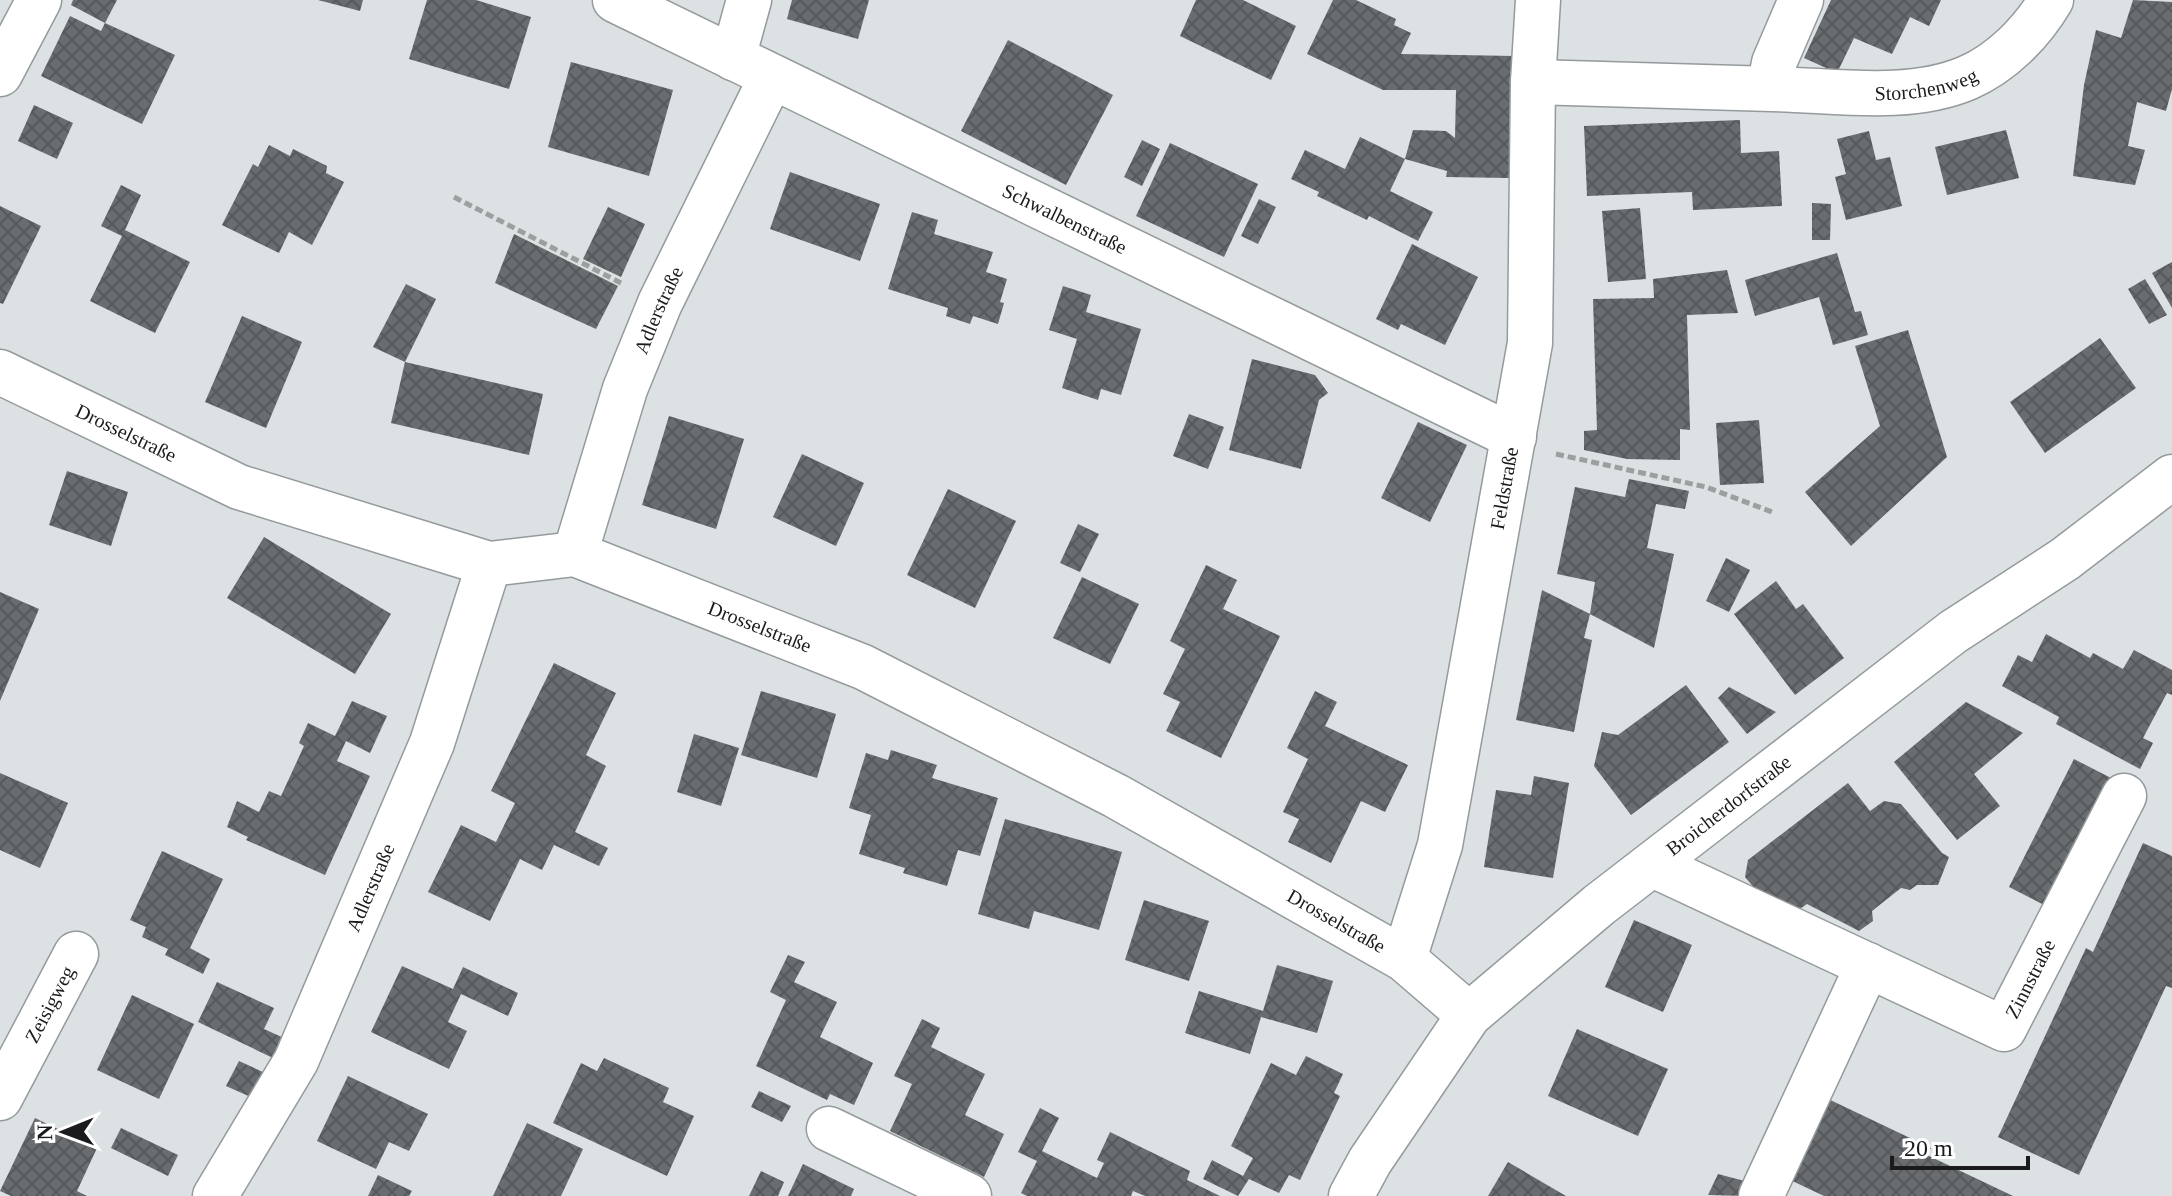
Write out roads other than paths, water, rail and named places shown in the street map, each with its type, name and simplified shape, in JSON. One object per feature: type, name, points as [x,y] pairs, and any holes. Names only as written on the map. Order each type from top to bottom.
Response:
[{"type":"street","points":[[0,74],[39,0]]},
{"type":"street","name":"Schwalbenstraße","points":[[615,0],[1514,437]]},
{"type":"street","points":[[733,58],[749,0]]},
{"type":"street","points":[[1769,88],[1774,63],[1801,0]]},
{"type":"street","name":"Storchenweg","points":[[1533,82],[1905,91],[1953,83],[1981,71],[2020,41],[2037,23],[2051,0]]},
{"type":"street","name":"Feldstraße","points":[[1404,959],[1440,845],[1530,343],[1533,82],[1526,3]]},
{"type":"street","name":"Adlerstraße","points":[[575,554],[625,389],[660,303],[771,78]]},
{"type":"street","name":"Drosselstraße","points":[[0,372],[239,487],[489,564],[575,554],[863,667],[1116,796],[1404,959],[1469,1015]]},
{"type":"street","name":"Broicherdorfstraße","points":[[1351,1196],[1370,1161],[1469,1015],[1599,905],[1953,632],[2065,559],[2172,477]]},
{"type":"street","name":"Adlerstraße","points":[[215,1196],[296,1061],[432,743],[489,564]]},
{"type":"street","name":"Zinnstraße","points":[[1653,865],[1868,965],[1928,986],[2004,1029],[2124,796]]},
{"type":"street","name":"Zeisigweg","points":[[0,1098],[76,954]]},
{"type":"street","points":[[1761,1196],[1868,965]]},
{"type":"street","points":[[829,1129],[969,1196]]}]
